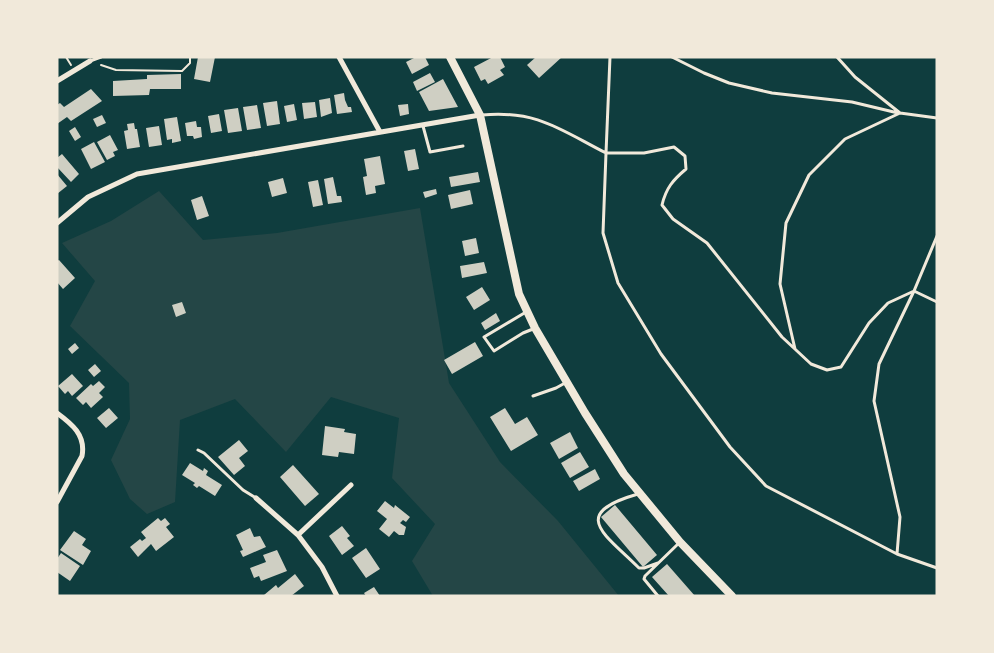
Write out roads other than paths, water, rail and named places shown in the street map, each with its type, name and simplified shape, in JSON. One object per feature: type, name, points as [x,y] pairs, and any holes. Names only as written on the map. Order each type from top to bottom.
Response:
[{"type":"main road","points":[[450,57],[480,115],[519,294],[526,312],[566,382],[624,474],[680,542],[731,596]]},
{"type":"street","points":[[339,57],[380,132]]},
{"type":"street","points":[[57,81],[90,61]]},
{"type":"street","points":[[57,223],[88,197],[137,174],[480,115]]},
{"type":"street","points":[[57,413],[78,431],[83,448],[57,502]]},
{"type":"street","points":[[298,535],[351,485]]},
{"type":"street","points":[[256,498],[298,535],[322,567],[338,596]]},
{"type":"lane","points":[[90,61],[101,57]]},
{"type":"lane","points":[[610,57],[603,233],[618,283],[661,354],[730,447],[766,486],[897,554],[937,568]]},
{"type":"lane","points":[[672,57],[729,83],[772,93],[852,102],[900,113],[937,118]]},
{"type":"lane","points":[[837,57],[855,77],[900,113]]},
{"type":"lane","points":[[480,115],[504,113],[530,116],[554,125],[606,153],[644,153],[674,147],[685,156],[686,169],[665,192],[662,205],[673,219],[707,243],[782,337],[811,364],[827,370],[841,367],[869,323],[888,303],[914,291]]},
{"type":"lane","points":[[796,350],[780,284],[786,223],[809,176],[845,140],[900,113]]},
{"type":"lane","points":[[423,124],[430,152],[464,146]]},
{"type":"lane","points":[[897,554],[900,517],[874,401],[879,364],[937,236]]},
{"type":"lane","points":[[914,291],[937,302]]},
{"type":"lane","points":[[526,312],[484,337],[494,351],[535,328]]},
{"type":"lane","points":[[533,396],[566,382]]},
{"type":"lane","points":[[198,450],[243,490],[256,498]]},
{"type":"lane","points":[[639,494],[602,509],[597,518],[598,523],[639,568],[658,563]]},
{"type":"lane","points":[[658,596],[644,579],[645,576],[680,542]]}]
